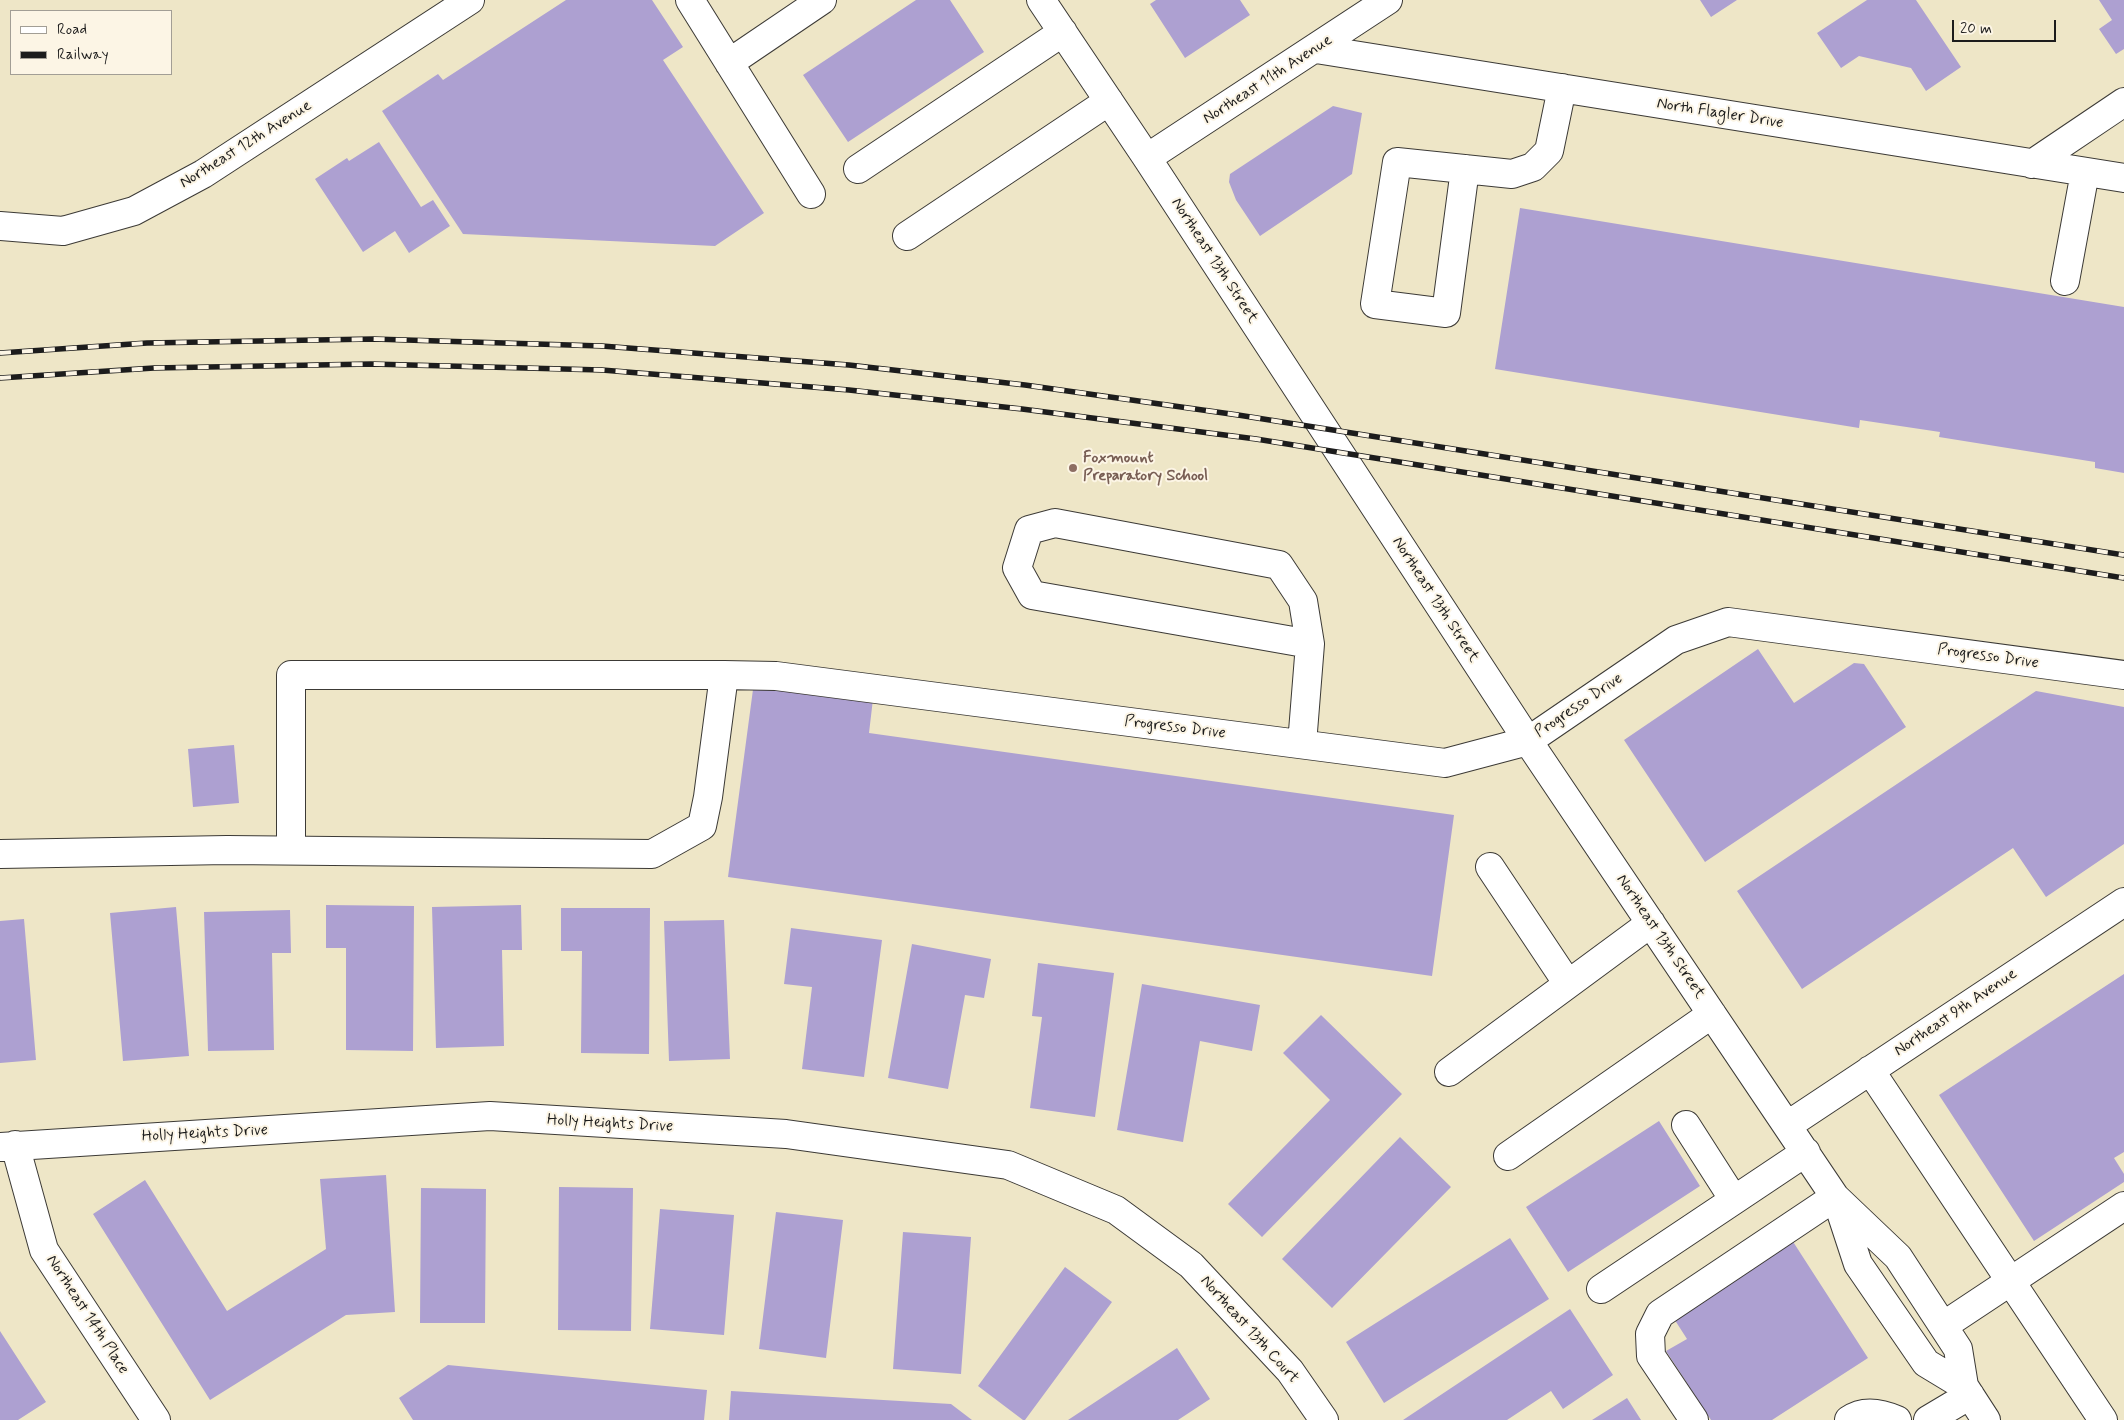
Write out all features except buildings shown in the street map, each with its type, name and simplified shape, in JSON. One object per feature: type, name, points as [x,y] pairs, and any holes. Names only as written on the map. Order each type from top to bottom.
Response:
[{"type":"street","name":"Northeast 12th Avenue","points":[[0,226],[63,231],[134,211],[203,174],[470,0]]},
{"type":"street","points":[[690,0],[810,194]]},
{"type":"street","points":[[729,63],[822,0]]},
{"type":"street","name":"Northeast 13th Street","points":[[1041,0],[1147,158],[1528,741],[1835,1197],[1898,1257],[1958,1348],[1967,1391],[1986,1420]]},
{"type":"street","name":"Northeast 11th Avenue","points":[[1147,158],[1316,49],[1388,0]]},
{"type":"street","points":[[858,169],[1063,32]]},
{"type":"street","name":"North Flagler Drive","points":[[1316,49],[2124,178]]},
{"type":"street","points":[[1464,169],[1446,313],[1376,304],[1397,162],[1512,174],[1533,167],[1549,151],[1562,88]]},
{"type":"street","points":[[907,236],[1109,101]]},
{"type":"street","points":[[2032,164],[2124,102]]},
{"type":"street","points":[[2066,281],[2085,172]]},
{"type":"street","points":[[1302,744],[1310,644],[1303,601],[1279,565],[1055,523],[1029,530],[1017,568],[1032,595],[1310,644]]},
{"type":"street","name":"Progresso Drive","points":[[291,850],[291,675],[776,676],[1445,763],[1528,741],[1676,640],[1728,622],[2124,675]]},
{"type":"street","points":[[0,854],[291,850],[652,854],[702,826],[708,797],[724,675]]},
{"type":"street","points":[[1490,867],[1568,984]]},
{"type":"street","name":"Northeast 9th Avenue","points":[[1788,1125],[2124,902]]},
{"type":"street","points":[[1449,1072],[1651,923]]},
{"type":"street","points":[[1508,1156],[1712,1014]]},
{"type":"street","points":[[1870,1070],[2102,1420]]},
{"type":"street","name":"Holly Heights Drive","points":[[8,1146],[490,1116],[786,1134],[1008,1165],[1116,1210],[1191,1265]]},
{"type":"street","points":[[1686,1125],[1734,1200]]},
{"type":"street","name":"Northeast 14th Place","points":[[8,1146],[44,1250],[156,1420]]},
{"type":"street","points":[[1601,1289],[1806,1152]]},
{"type":"street","points":[[1694,1420],[1652,1356],[1650,1334],[1660,1314],[1835,1197]]},
{"type":"street","name":"Northeast 13th Street","points":[[1835,1197],[1858,1264],[1926,1363],[1967,1391]]},
{"type":"street","points":[[1943,1326],[2124,1206]]},
{"type":"street","name":"Northeast 13th Court","points":[[1191,1265],[1290,1371],[1324,1420]]},
{"type":"street","points":[[1928,1420],[1967,1391]]},
{"type":"street","points":[[1849,1420],[1856,1415],[1882,1413],[1897,1420]]},
{"type":"railway","points":[[0,353],[147,343],[373,339],[602,346],[849,365],[1025,385],[1238,415],[2124,555]]},
{"type":"railway","points":[[0,378],[154,368],[371,364],[602,370],[849,390],[1022,409],[1256,439],[2124,578]]},
{"type":"place","name":"Foxmount Preparatory School","points":[[1073,468]]}]
